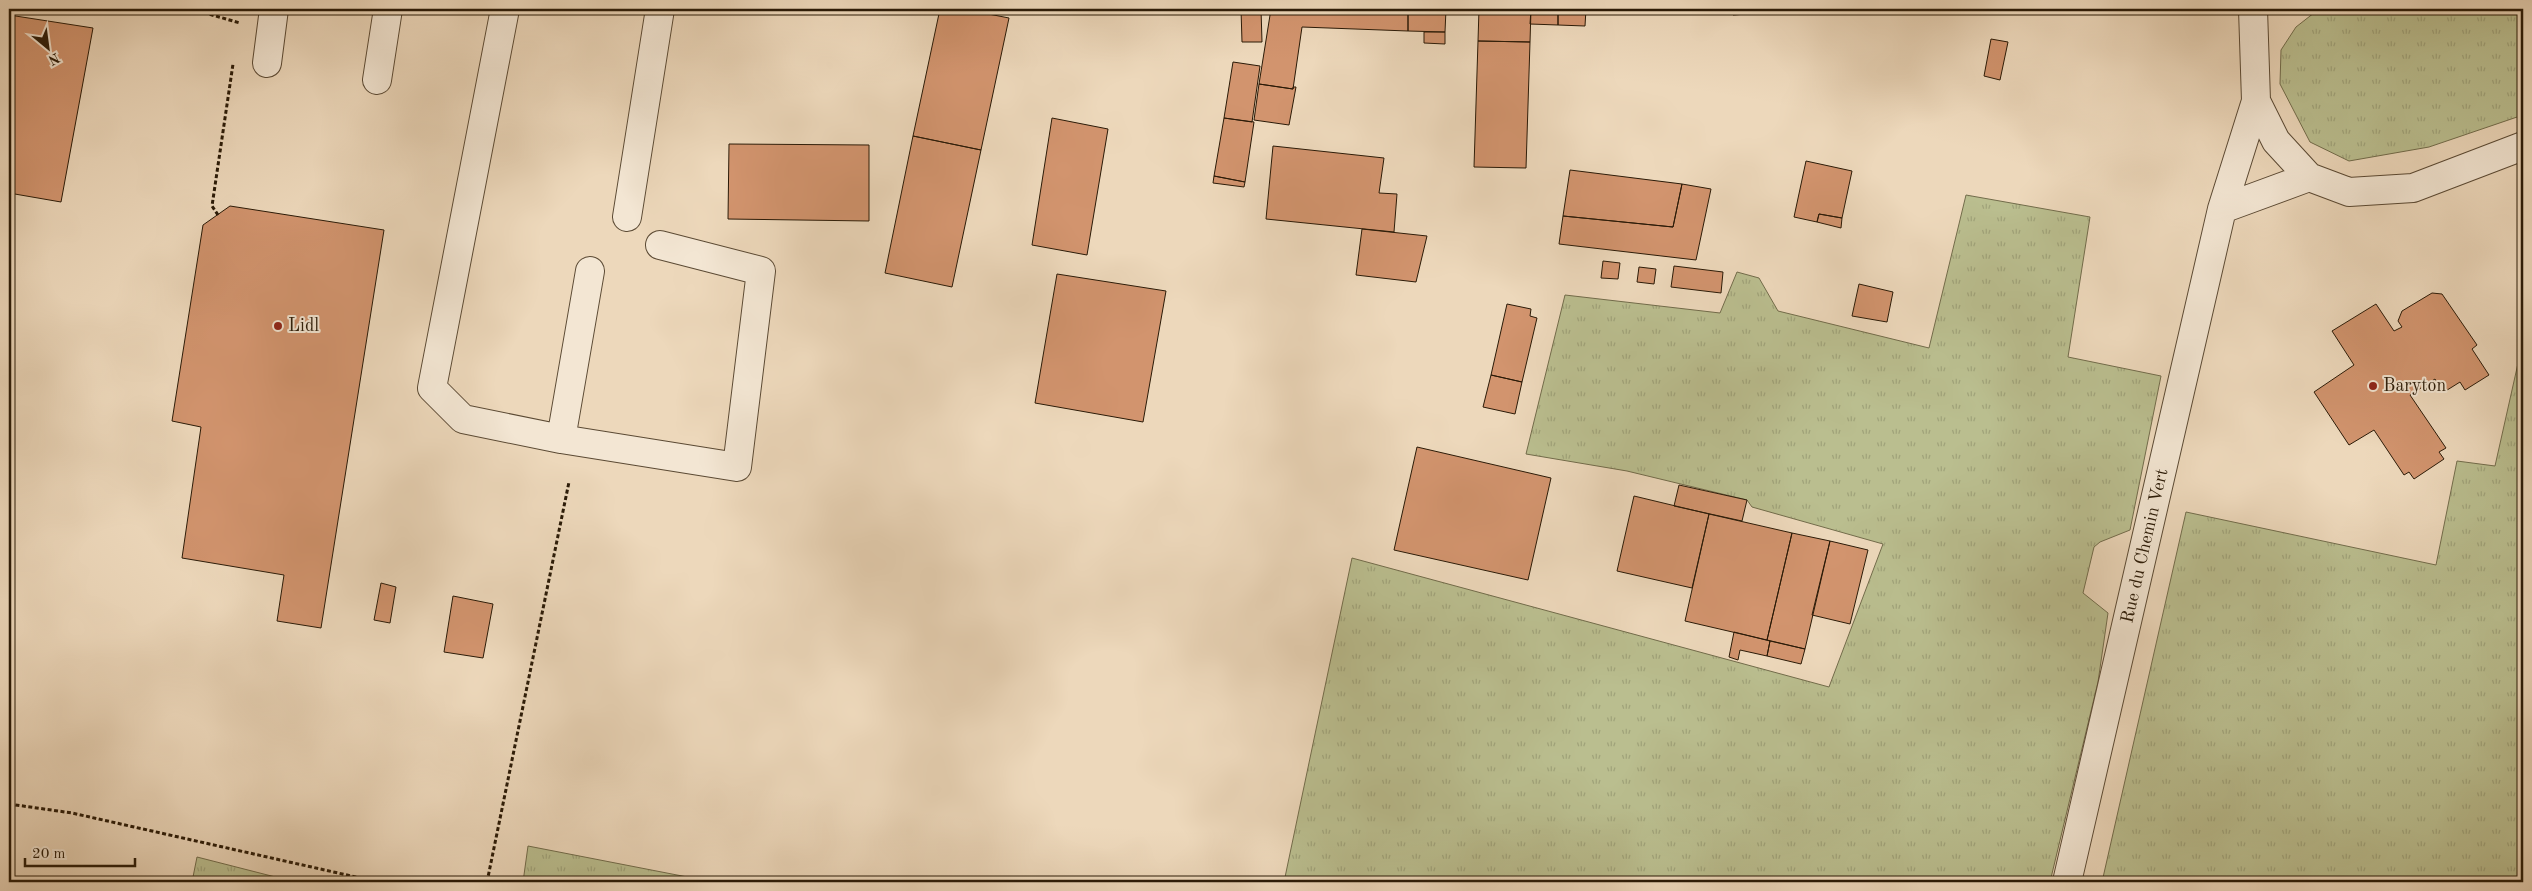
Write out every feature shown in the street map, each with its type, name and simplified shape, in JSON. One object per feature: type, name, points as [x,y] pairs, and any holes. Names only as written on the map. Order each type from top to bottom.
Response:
[{"type":"street","points":[[267,63],[274,9]]},
{"type":"street","points":[[377,80],[388,9]]},
{"type":"street","points":[[506,9],[432,388],[463,419],[561,439],[737,467],[761,271],[660,245]]},
{"type":"street","points":[[627,217],[660,9]]},
{"type":"street","name":"Rue du Chemin Vert","points":[[2067,882],[2222,209],[2256,101],[2253,9]]},
{"type":"street","points":[[2256,101],[2276,141],[2309,177],[2349,192],[2413,188],[2523,146]]},
{"type":"street","points":[[2222,209],[2309,177]]},
{"type":"street","points":[[561,439],[590,271]]},
{"type":"path","points":[[190,9],[240,23],[238,31]]},
{"type":"path","points":[[218,215],[212,206],[234,57]]},
{"type":"path","points":[[487,882],[569,482]]},
{"type":"path","points":[[9,804],[72,813],[378,882]]},
{"type":"green space","points":[[2319,9],[2523,9],[2523,115],[2429,147],[2349,161],[2310,142],[2280,84],[2281,50],[2296,27]]},
{"type":"green space","points":[[1966,195],[2090,217],[2068,357],[2161,376],[2130,530],[2100,542],[2094,547],[2083,593],[2108,613],[2098,682],[2050,882],[1284,882],[1352,558],[1829,687],[1883,544],[1752,507],[1747,500],[1627,471],[1526,454],[1565,295],[1720,313],[1737,272],[1759,278],[1778,311],[1929,348]]},
{"type":"green space","points":[[2523,341],[2523,882],[2102,882],[2186,512],[2436,565],[2457,461],[2495,466]]},
{"type":"green space","points":[[528,846],[713,882],[523,882]]},
{"type":"green space","points":[[197,857],[295,882],[192,882]]},
{"type":"building","points":[[940,9],[963,9],[1009,18],[981,150],[913,136]]},
{"type":"building","points":[[1241,9],[1261,9],[1262,42],[1242,42]]},
{"type":"building","points":[[1271,9],[1408,9],[1408,31],[1302,27],[1293,89],[1259,84]]},
{"type":"building","points":[[1408,9],[1446,9],[1445,32],[1408,31]]},
{"type":"building","points":[[1479,9],[1531,9],[1530,42],[1478,41]]},
{"type":"building","points":[[1531,9],[1558,9],[1558,25],[1530,24]]},
{"type":"building","points":[[1558,9],[1586,9],[1585,26],[1558,25]]},
{"type":"building","points":[[1733,9],[1747,9],[1747,14],[1733,15]]},
{"type":"building","points":[[9,15],[93,28],[61,202],[9,193]]},
{"type":"building","points":[[1424,32],[1445,32],[1445,44],[1424,43]]},
{"type":"building","points":[[1991,39],[2008,42],[2000,80],[1984,76]]},
{"type":"building","points":[[1478,41],[1530,42],[1526,168],[1474,167]]},
{"type":"building","points":[[1233,62],[1260,66],[1252,122],[1224,118]]},
{"type":"building","points":[[1259,84],[1293,89],[1293,87],[1296,87],[1289,125],[1254,120]]},
{"type":"building","points":[[1052,118],[1108,129],[1087,255],[1032,245]]},
{"type":"building","points":[[1224,118],[1254,122],[1245,182],[1214,176]]},
{"type":"building","points":[[913,136],[981,150],[952,287],[885,273]]},
{"type":"building","points":[[729,144],[869,145],[869,221],[728,219]]},
{"type":"building","points":[[1273,146],[1384,158],[1379,193],[1397,194],[1394,232],[1266,219]]},
{"type":"building","points":[[1806,161],[1852,171],[1842,218],[1819,214],[1817,222],[1794,217]]},
{"type":"building","points":[[1570,170],[1682,184],[1673,227],[1563,216]]},
{"type":"building","points":[[1214,176],[1245,182],[1244,187],[1213,183]]},
{"type":"building","points":[[1682,184],[1711,189],[1696,260],[1559,244],[1563,216],[1673,227]]},
{"type":"building","name":"Lidl","points":[[230,206],[384,230],[321,628],[277,621],[284,575],[182,558],[201,427],[172,421],[203,225]]},
{"type":"building","points":[[1819,214],[1842,218],[1841,228],[1817,222]]},
{"type":"building","points":[[1362,229],[1427,236],[1416,282],[1356,275]]},
{"type":"building","points":[[1603,261],[1620,263],[1618,279],[1601,278]]},
{"type":"building","points":[[1674,266],[1723,272],[1721,293],[1671,287]]},
{"type":"building","points":[[1639,267],[1656,269],[1654,284],[1637,282]]},
{"type":"building","points":[[1057,274],[1166,291],[1143,422],[1035,403]]},
{"type":"building","points":[[1859,284],[1893,292],[1887,322],[1852,316]]},
{"type":"building","name":"Baryton","points":[[2432,293],[2442,294],[2477,345],[2472,349],[2489,375],[2465,390],[2460,382],[2444,392],[2435,379],[2410,395],[2446,448],[2439,452],[2444,459],[2414,479],[2409,472],[2404,475],[2374,430],[2349,445],[2314,392],[2354,365],[2332,331],[2376,304],[2394,331],[2402,327],[2398,321],[2402,311]]},
{"type":"building","points":[[1507,304],[1531,309],[1530,316],[1537,318],[1522,382],[1491,375]]},
{"type":"building","points":[[1491,375],[1522,382],[1515,414],[1483,407]]},
{"type":"building","points":[[1417,447],[1551,478],[1528,580],[1394,550]]},
{"type":"building","points":[[1679,485],[1747,500],[1742,521],[1674,506]]},
{"type":"building","points":[[1634,496],[1709,514],[1692,588],[1617,571]]},
{"type":"building","points":[[1709,514],[1792,533],[1767,640],[1685,621]]},
{"type":"building","points":[[1792,533],[1830,541],[1805,649],[1767,640]]},
{"type":"building","points":[[1830,541],[1868,550],[1850,624],[1812,615]]},
{"type":"building","points":[[381,583],[396,587],[390,623],[374,620]]},
{"type":"building","points":[[453,596],[493,604],[483,658],[444,652]]},
{"type":"building","points":[[1734,632],[1770,641],[1767,656],[1740,650],[1738,660],[1729,657]]},
{"type":"building","points":[[1770,641],[1805,649],[1801,664],[1767,656]]},
{"type":"place","name":"Lidl","points":[[278,326]]},
{"type":"place","name":"Baryton","points":[[2373,386]]}]
